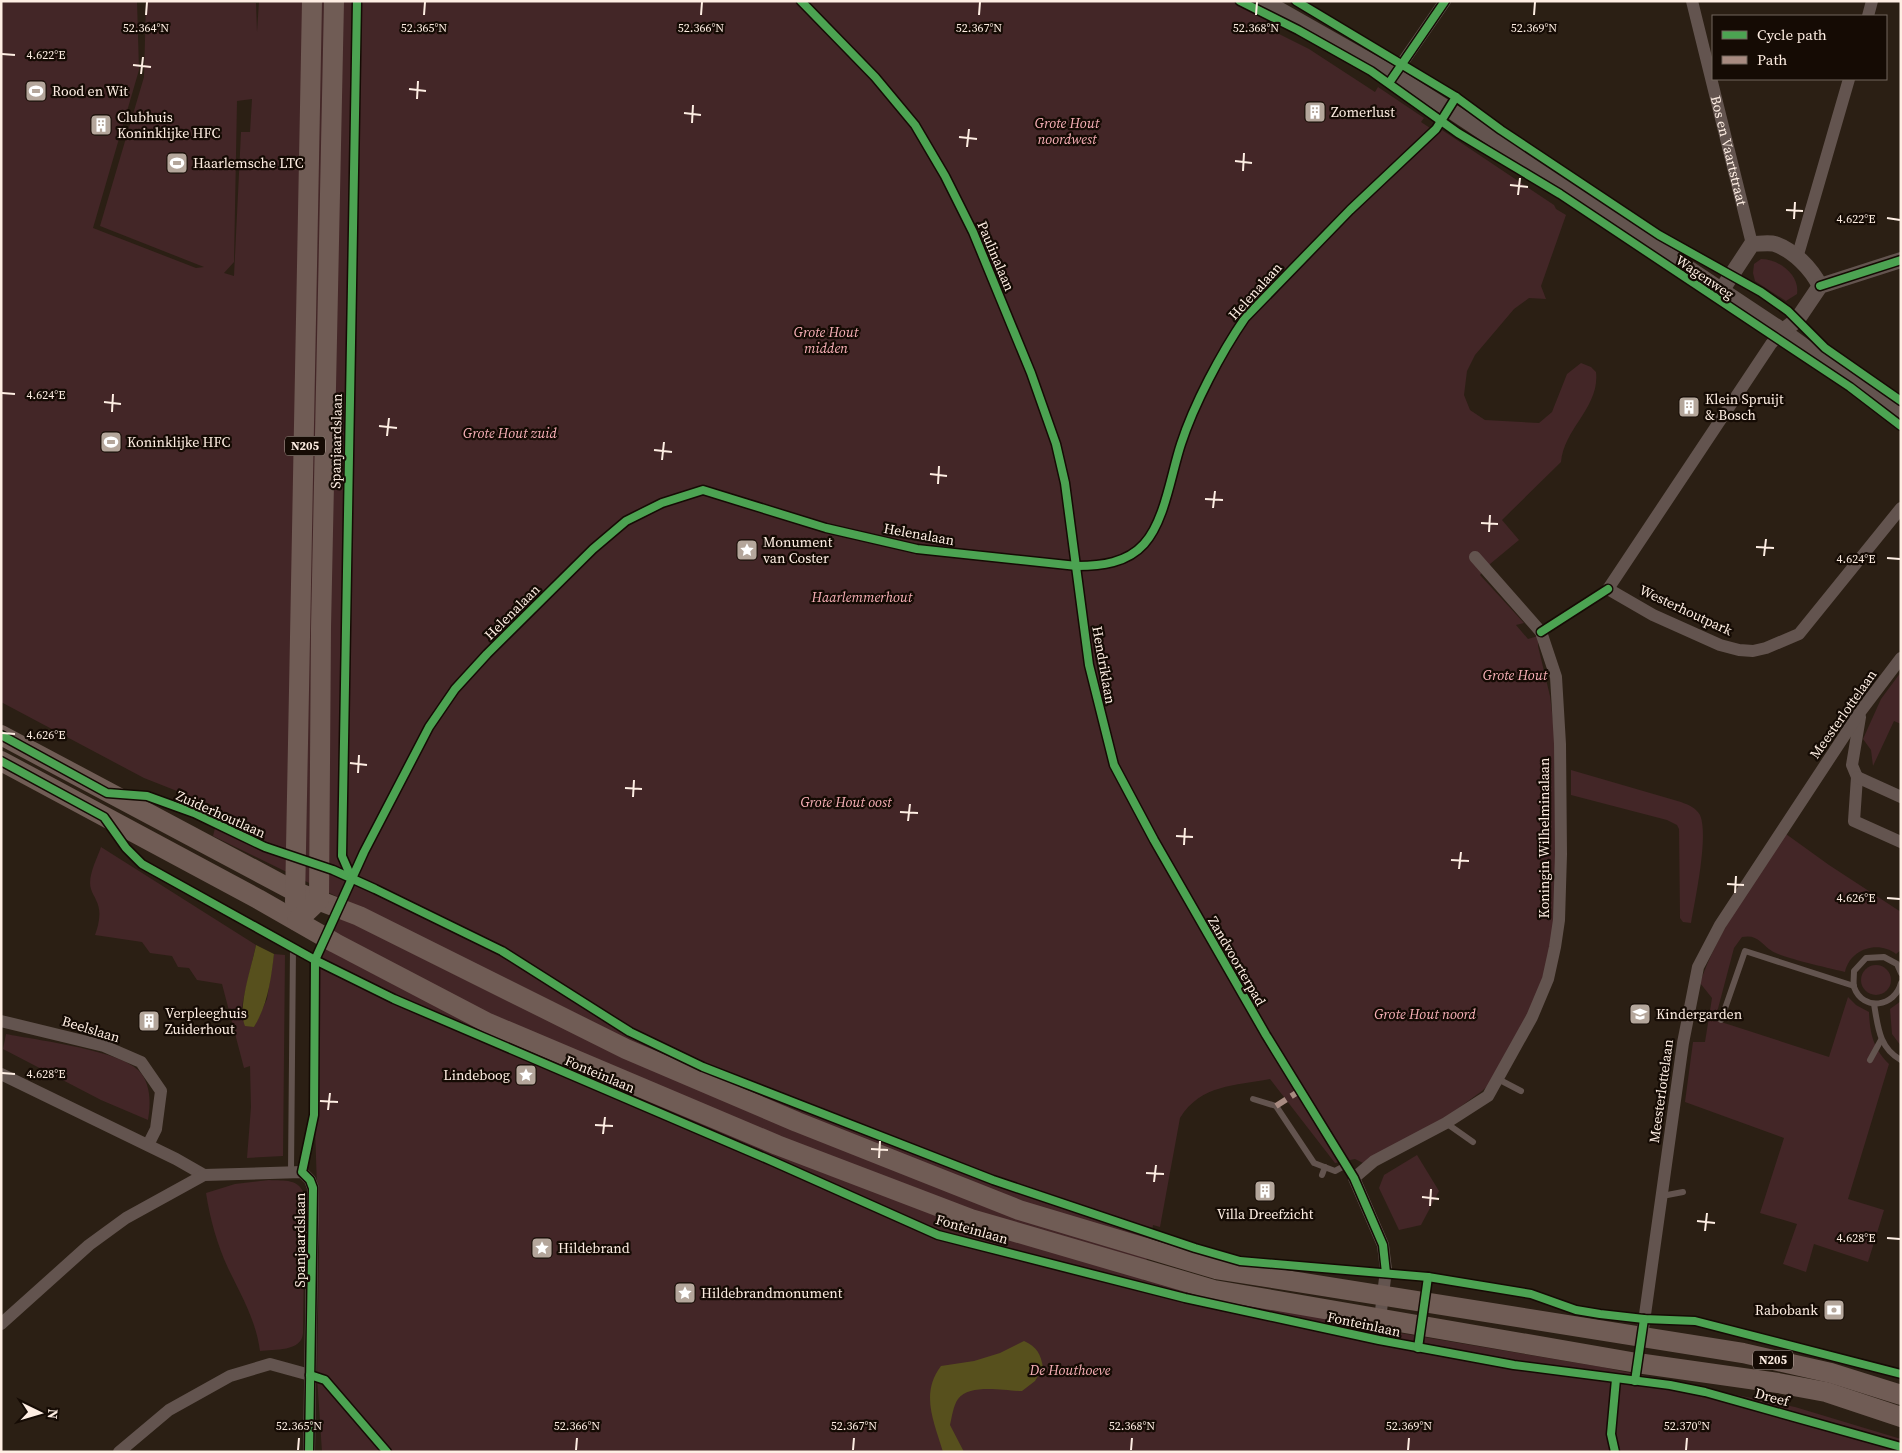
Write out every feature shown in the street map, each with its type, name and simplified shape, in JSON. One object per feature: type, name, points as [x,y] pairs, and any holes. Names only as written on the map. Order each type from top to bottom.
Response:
[{"type":"main road","name":"N205","points":[[296,921],[294,891],[312,1]]},
{"type":"main road","name":"Spanjaardslaan","points":[[320,900],[322,618],[334,1]]},
{"type":"main road","points":[[1,735],[294,891]]},
{"type":"main road","points":[[1,761],[296,921],[320,900]]},
{"type":"main road","name":"N205","points":[[294,891],[360,916],[626,1049],[797,1122],[1020,1210],[1216,1269],[1382,1294],[1643,1328],[1831,1374],[1901,1395]]},
{"type":"main road","name":"Fonteinlaan","points":[[296,921],[488,1023],[777,1144],[971,1219],[1214,1290],[1637,1363]]},
{"type":"main road","name":"Dreef","points":[[1637,1363],[1732,1375],[1826,1392],[1901,1417]]},
{"type":"street","name":"Wagenweg","points":[[1264,1],[1394,75],[1783,331],[1901,417]]},
{"type":"street","points":[[1394,75],[1445,1]]},
{"type":"street","name":"Bos en Vaartstraat","points":[[1692,1],[1752,244]]},
{"type":"street","points":[[1868,15],[1872,1]]},
{"type":"street","points":[[1797,258],[1849,80]]},
{"type":"street","points":[[1722,291],[1752,244],[1774,243],[1797,258],[1813,272],[1820,286]]},
{"type":"street","points":[[1783,331],[1797,320],[1820,286],[1901,260]]},
{"type":"street","name":"Westerhoutpark","points":[[1783,331],[1766,352],[1608,589],[1654,615],[1720,645],[1753,651],[1766,648],[1799,634],[1901,508]]},
{"type":"street","name":"Koningin Wilhelminalaan","points":[[1354,1178],[1374,1161],[1446,1123],[1488,1096],[1532,1017],[1548,979],[1555,947],[1560,893],[1560,744],[1556,677],[1541,632],[1475,558]]},
{"type":"street","name":"Meesterlottelaan","points":[[1643,1328],[1684,1036],[1698,967],[1720,925],[1860,712],[1901,658]]},
{"type":"street","points":[[1860,712],[1852,765],[1857,777],[1854,821],[1901,842]]},
{"type":"street","points":[[1857,777],[1901,797]]},
{"type":"street","name":"Beelslaan","points":[[1,1021],[104,1046],[141,1062],[161,1091],[156,1129],[148,1146]]},
{"type":"street","points":[[1,1074],[204,1175]]},
{"type":"street","points":[[1,1324],[89,1245],[126,1218],[204,1175],[296,1172]]},
{"type":"street","name":"Spanjaardslaan","points":[[296,1172],[310,1180],[313,1188],[309,1452]]},
{"type":"street","points":[[1354,1178],[1383,1245],[1386,1270],[1380,1318]]},
{"type":"street","points":[[118,1452],[169,1410],[230,1376],[270,1364],[310,1375]]},
{"type":"lane","name":"Spanjaardslaan","points":[[294,947],[296,1172]]},
{"type":"lane","points":[[1721,1020],[1744,951],[1854,986]]},
{"type":"lane","points":[[1901,973],[1899,963],[1884,957],[1866,958],[1854,971],[1854,986],[1861,999],[1874,1004],[1887,1002],[1898,992],[1901,984]]},
{"type":"lane","points":[[1874,1004],[1881,1040],[1888,1051],[1901,1060]]},
{"type":"lane","points":[[1870,1060],[1881,1040]]},
{"type":"lane","points":[[1498,1079],[1521,1091]]},
{"type":"lane","points":[[1253,1099],[1276,1106],[1314,1164],[1335,1171],[1346,1165],[1354,1178]]},
{"type":"lane","points":[[1446,1123],[1473,1142]]},
{"type":"lane","points":[[1322,1175],[1325,1167]]},
{"type":"lane","points":[[1662,1196],[1683,1192]]},
{"type":"green space","name":"Haarlemmerhout","points":[[1,1],[137,1],[139,70],[93,228],[196,268],[204,267],[100,226],[144,77],[146,1],[256,3],[257,32],[259,1],[1232,1],[1274,24],[1271,30],[1309,49],[1375,92],[1378,87],[1424,118],[1421,122],[1433,130],[1436,126],[1566,215],[1541,286],[1546,299],[1529,298],[1514,309],[1475,355],[1467,371],[1464,395],[1470,410],[1485,420],[1539,423],[1552,412],[1567,374],[1581,363],[1591,367],[1596,372],[1596,385],[1593,396],[1568,439],[1561,462],[1502,520],[1519,540],[1490,564],[1480,575],[1524,623],[1516,625],[1528,639],[1538,636],[1538,646],[1550,696],[1554,729],[1556,907],[1544,994],[1494,1080],[1449,1115],[1363,1163],[1355,1159],[1335,1163],[1270,1079],[1220,1088],[1198,1099],[1188,1107],[1180,1118],[1160,1227],[1153,1225],[1143,1280],[1370,1328],[1602,1367],[1795,1407],[1901,1439],[1901,1452],[322,1452],[317,1377],[319,1248],[310,975],[346,901],[213,836],[220,808],[144,778],[1,702]],"holes":[[[252,99],[250,132],[241,132],[234,276],[224,273],[234,262],[237,101]]]},
{"type":"green space","points":[[1761,259],[1775,262],[1787,269],[1795,281],[1797,294],[1786,301],[1755,281],[1753,273],[1754,264]]},
{"type":"green space","points":[[1901,672],[1901,724],[1894,721],[1873,766],[1871,750],[1863,739],[1881,699]]},
{"type":"green space","points":[[1571,770],[1681,802],[1692,807],[1700,815],[1703,837],[1702,852],[1691,923],[1683,922],[1680,918],[1679,829],[1677,825],[1667,820],[1571,795]]},
{"type":"green space","points":[[1786,834],[1829,865],[1901,912],[1901,950],[1896,954],[1881,948],[1873,947],[1866,949],[1853,958],[1845,972],[1777,954],[1756,938],[1742,937],[1734,948],[1715,1020],[1829,1057],[1848,997],[1856,1005],[1869,1012],[1873,1040],[1879,1052],[1889,1064],[1848,1199],[1884,1210],[1868,1262],[1814,1244],[1806,1272],[1783,1264],[1797,1224],[1760,1213],[1784,1138],[1685,1102],[1693,1042],[1705,1042],[1712,998],[1700,983],[1727,924]]},
{"type":"green space","points":[[101,847],[256,945],[241,1018],[254,1027],[267,999],[274,954],[285,955],[283,1156],[247,1158],[251,1107],[250,1066],[244,1068],[222,984],[197,980],[189,968],[178,967],[172,956],[150,953],[142,942],[95,935],[99,922],[99,913],[98,904],[91,889],[90,879]]},
{"type":"green space","points":[[1876,965],[1882,966],[1890,974],[1890,986],[1882,994],[1876,995],[1870,994],[1862,986],[1861,980],[1862,974],[1870,966]]},
{"type":"green space","points":[[1901,1001],[1901,1046],[1892,1034],[1890,1009]]},
{"type":"green space","points":[[6,1034],[95,1051],[128,1063],[138,1070],[148,1087],[150,1107],[148,1120],[101,1100],[3,1049]]},
{"type":"green space","points":[[1417,1155],[1439,1191],[1421,1225],[1399,1230],[1379,1188],[1384,1175]]},
{"type":"green space","points":[[269,1180],[295,1183],[305,1196],[303,1333],[298,1344],[293,1347],[260,1351],[252,1318],[217,1241],[206,1193],[235,1184]]},
{"type":"shaded area","points":[[256,945],[274,954],[266,1000],[254,1027],[245,1026],[243,1009]]},
{"type":"shaded area","points":[[685,1284],[691,1287],[694,1293],[691,1299],[685,1302],[679,1299],[676,1293],[679,1287]]},
{"type":"shaded area","points":[[1024,1341],[1035,1348],[1041,1359],[1043,1368],[1035,1381],[1022,1391],[979,1389],[963,1394],[955,1405],[950,1425],[964,1452],[943,1452],[933,1419],[930,1397],[931,1387],[941,1366],[974,1361],[1000,1353]]},
{"type":"marked path","points":[[1276,1106],[1301,1090]]},
{"type":"cycle path","points":[[352,879],[342,856],[357,1]]},
{"type":"cycle path","name":"Paulinalaan","points":[[801,1],[875,77],[915,125],[945,176],[973,232],[1031,373],[1056,444],[1065,483],[1089,665],[1114,765],[1154,840],[1266,1035],[1354,1178],[1383,1245],[1386,1273]]},
{"type":"cycle path","points":[[1240,1],[1298,30],[1371,71],[1458,133],[1560,194],[1850,387],[1901,426]]},
{"type":"cycle path","points":[[1296,1],[1456,97],[1501,130],[1659,235],[1761,292],[1788,311],[1825,348],[1901,401]]},
{"type":"cycle path","points":[[1389,83],[1445,1]]},
{"type":"cycle path","name":"Helenalaan","points":[[309,1452],[313,1188],[310,1180],[302,1172],[314,1115],[315,960],[364,852],[429,727],[455,689],[487,654],[593,549],[626,521],[662,503],[703,490],[826,528],[917,549],[1077,566],[1104,564],[1130,555],[1144,544],[1157,523],[1167,497],[1181,444],[1193,412],[1218,363],[1245,318],[1350,210],[1436,129],[1456,97]]},
{"type":"cycle path","points":[[1820,286],[1901,260]]},
{"type":"cycle path","points":[[1541,632],[1608,589]]},
{"type":"cycle path","name":"Zuiderhoutlaan","points":[[1,735],[107,793],[147,796],[194,813],[265,847],[333,870],[375,889],[502,951],[630,1032],[703,1067],[993,1180],[1195,1248],[1240,1261],[1428,1277],[1531,1294],[1576,1310],[1600,1314],[1644,1319],[1695,1321],[1901,1374]]},
{"type":"cycle path","points":[[1,761],[104,817],[126,848],[142,864],[315,960],[394,999],[772,1161],[938,1235],[1185,1298],[1379,1340],[1514,1365],[1670,1385],[1705,1392],[1901,1447]]},
{"type":"cycle path","points":[[1418,1348],[1428,1277]]},
{"type":"cycle path","points":[[1635,1381],[1644,1319]]},
{"type":"cycle path","points":[[310,1375],[325,1380],[387,1452]]},
{"type":"cycle path","points":[[1615,1452],[1611,1434],[1616,1379]]},
{"type":"place","name":"Rood en Wit","points":[[36,91]]},
{"type":"place","name":"Zomerlust","points":[[1315,112]]},
{"type":"place","name":"Clubhuis Koninklijke HFC","points":[[101,125]]},
{"type":"place","name":"Haarlemsche LTC","points":[[177,163]]},
{"type":"place","name":"Klein Spruijt & Bosch","points":[[1689,407]]},
{"type":"place","name":"Koninklijke HFC","points":[[111,442]]},
{"type":"place","name":"Monument van Coster","points":[[747,550]]},
{"type":"place","name":"Kindergarden","points":[[1640,1014]]},
{"type":"place","name":"Verpleeghuis Zuiderhout","points":[[149,1021]]},
{"type":"place","name":"Lindeboog","points":[[526,1075]]},
{"type":"place","name":"Villa Dreefzicht","points":[[1265,1191]]},
{"type":"place","name":"Hildebrand","points":[[542,1248]]},
{"type":"place","name":"Hildebrandmonument","points":[[685,1293]]},
{"type":"place","name":"Rabobank","points":[[1834,1310]]},
{"type":"park label","name":"Grote Hout noordwest","points":[[1067,132]]},
{"type":"park label","name":"Grote Hout midden","points":[[826,340]]},
{"type":"park label","name":"Grote Hout zuid","points":[[510,433]]},
{"type":"park label","name":"Grote Hout","points":[[1515,675]]},
{"type":"park label","name":"Grote Hout oost","points":[[846,802]]},
{"type":"park label","name":"Grote Hout noord","points":[[1425,1014]]},
{"type":"park label","name":"De Houthoeve","points":[[1070,1370]]}]
